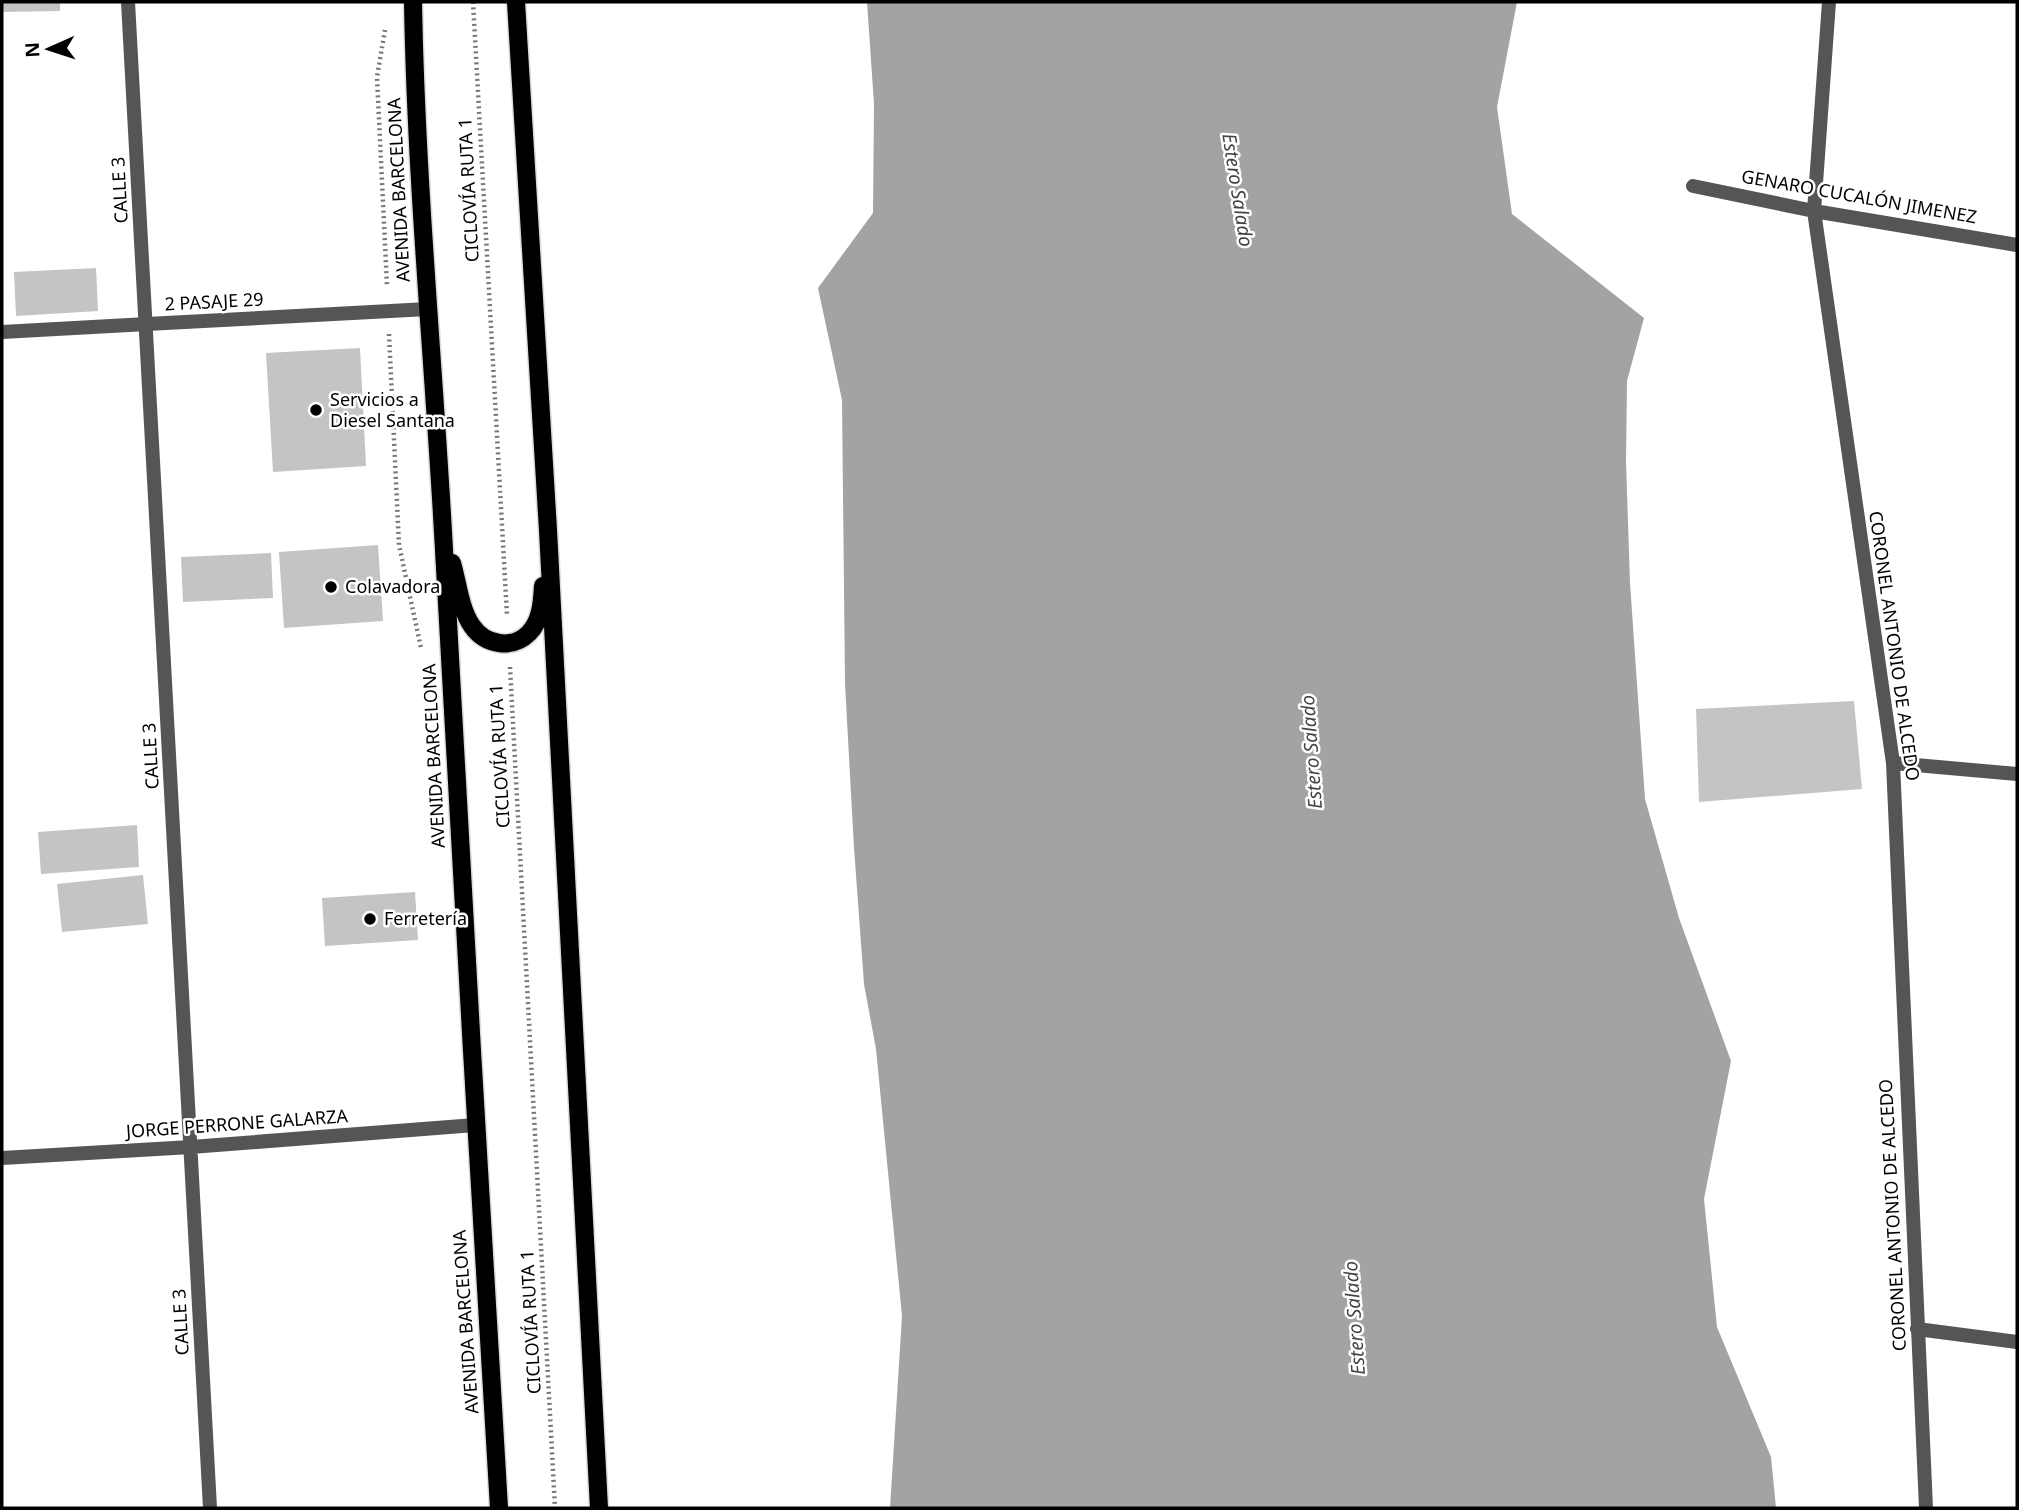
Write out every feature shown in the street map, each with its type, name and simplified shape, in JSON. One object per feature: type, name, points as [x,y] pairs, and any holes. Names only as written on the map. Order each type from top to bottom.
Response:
[{"type":"main road","name":"AVENIDA BARCELONA","points":[[413,2],[414,93],[443,526],[475,1125],[499,1508]]},
{"type":"main road","points":[[516,2],[548,530],[599,1508]]},
{"type":"main road","points":[[443,526],[470,624],[486,640],[508,643],[529,633],[538,615],[548,530]]},
{"type":"street","name":"CALLE 3","points":[[128,2],[210,1508]]},
{"type":"street","name":"CORONEL ANTONIO DE ALCEDO","points":[[1829,2],[1814,211],[1893,764],[1926,1508]]},
{"type":"street","name":"GENARO CUCALÓN JIMENEZ","points":[[1693,186],[1814,211],[2017,245]]},
{"type":"street","name":"2 PASAJE 29","points":[[2,332],[428,310]]},
{"type":"street","points":[[1893,764],[2017,774]]},
{"type":"street","name":"JORGE PERRONE GALARZA","points":[[2,1158],[191,1147],[475,1125]]},
{"type":"street","points":[[1917,1329],[2017,1342]]},
{"type":"path","name":"CICLOVÍA RUTA 1","points":[[473,2],[555,1508]]},
{"type":"path","points":[[386,26],[377,77],[400,545],[421,649]]},
{"type":"water","name":"Estero Salado","points":[[867,2],[1517,2],[1497,107],[1512,214],[1644,318],[1627,381],[1626,462],[1630,583],[1645,799],[1679,918],[1731,1061],[1704,1199],[1717,1327],[1771,1457],[1776,1508],[890,1508],[902,1316],[876,1049],[864,984],[854,848],[845,684],[842,400],[818,288],[873,213],[874,104]]},
{"type":"building","points":[[2,2],[60,2],[60,11],[2,12]]},
{"type":"building","points":[[96,268],[98,311],[16,316],[14,272]]},
{"type":"building","name":"Servicios a Diesel Santana","points":[[360,348],[366,466],[273,472],[266,353]]},
{"type":"building","name":"Colavadora","points":[[378,545],[383,621],[284,628],[279,552]]},
{"type":"building","points":[[271,553],[273,598],[183,602],[181,557]]},
{"type":"building","points":[[1854,701],[1862,789],[1699,802],[1696,709]]},
{"type":"building","points":[[137,825],[139,867],[41,874],[38,832]]},
{"type":"building","points":[[143,875],[148,924],[62,932],[57,884]]},
{"type":"building","name":"Ferretería","points":[[415,892],[418,940],[325,946],[322,898]]},
{"type":"place","name":"Servicios a Diesel Santana","points":[[316,410]]},
{"type":"place","name":"Colavadora","points":[[331,587]]},
{"type":"place","name":"Ferretería","points":[[370,919]]}]
